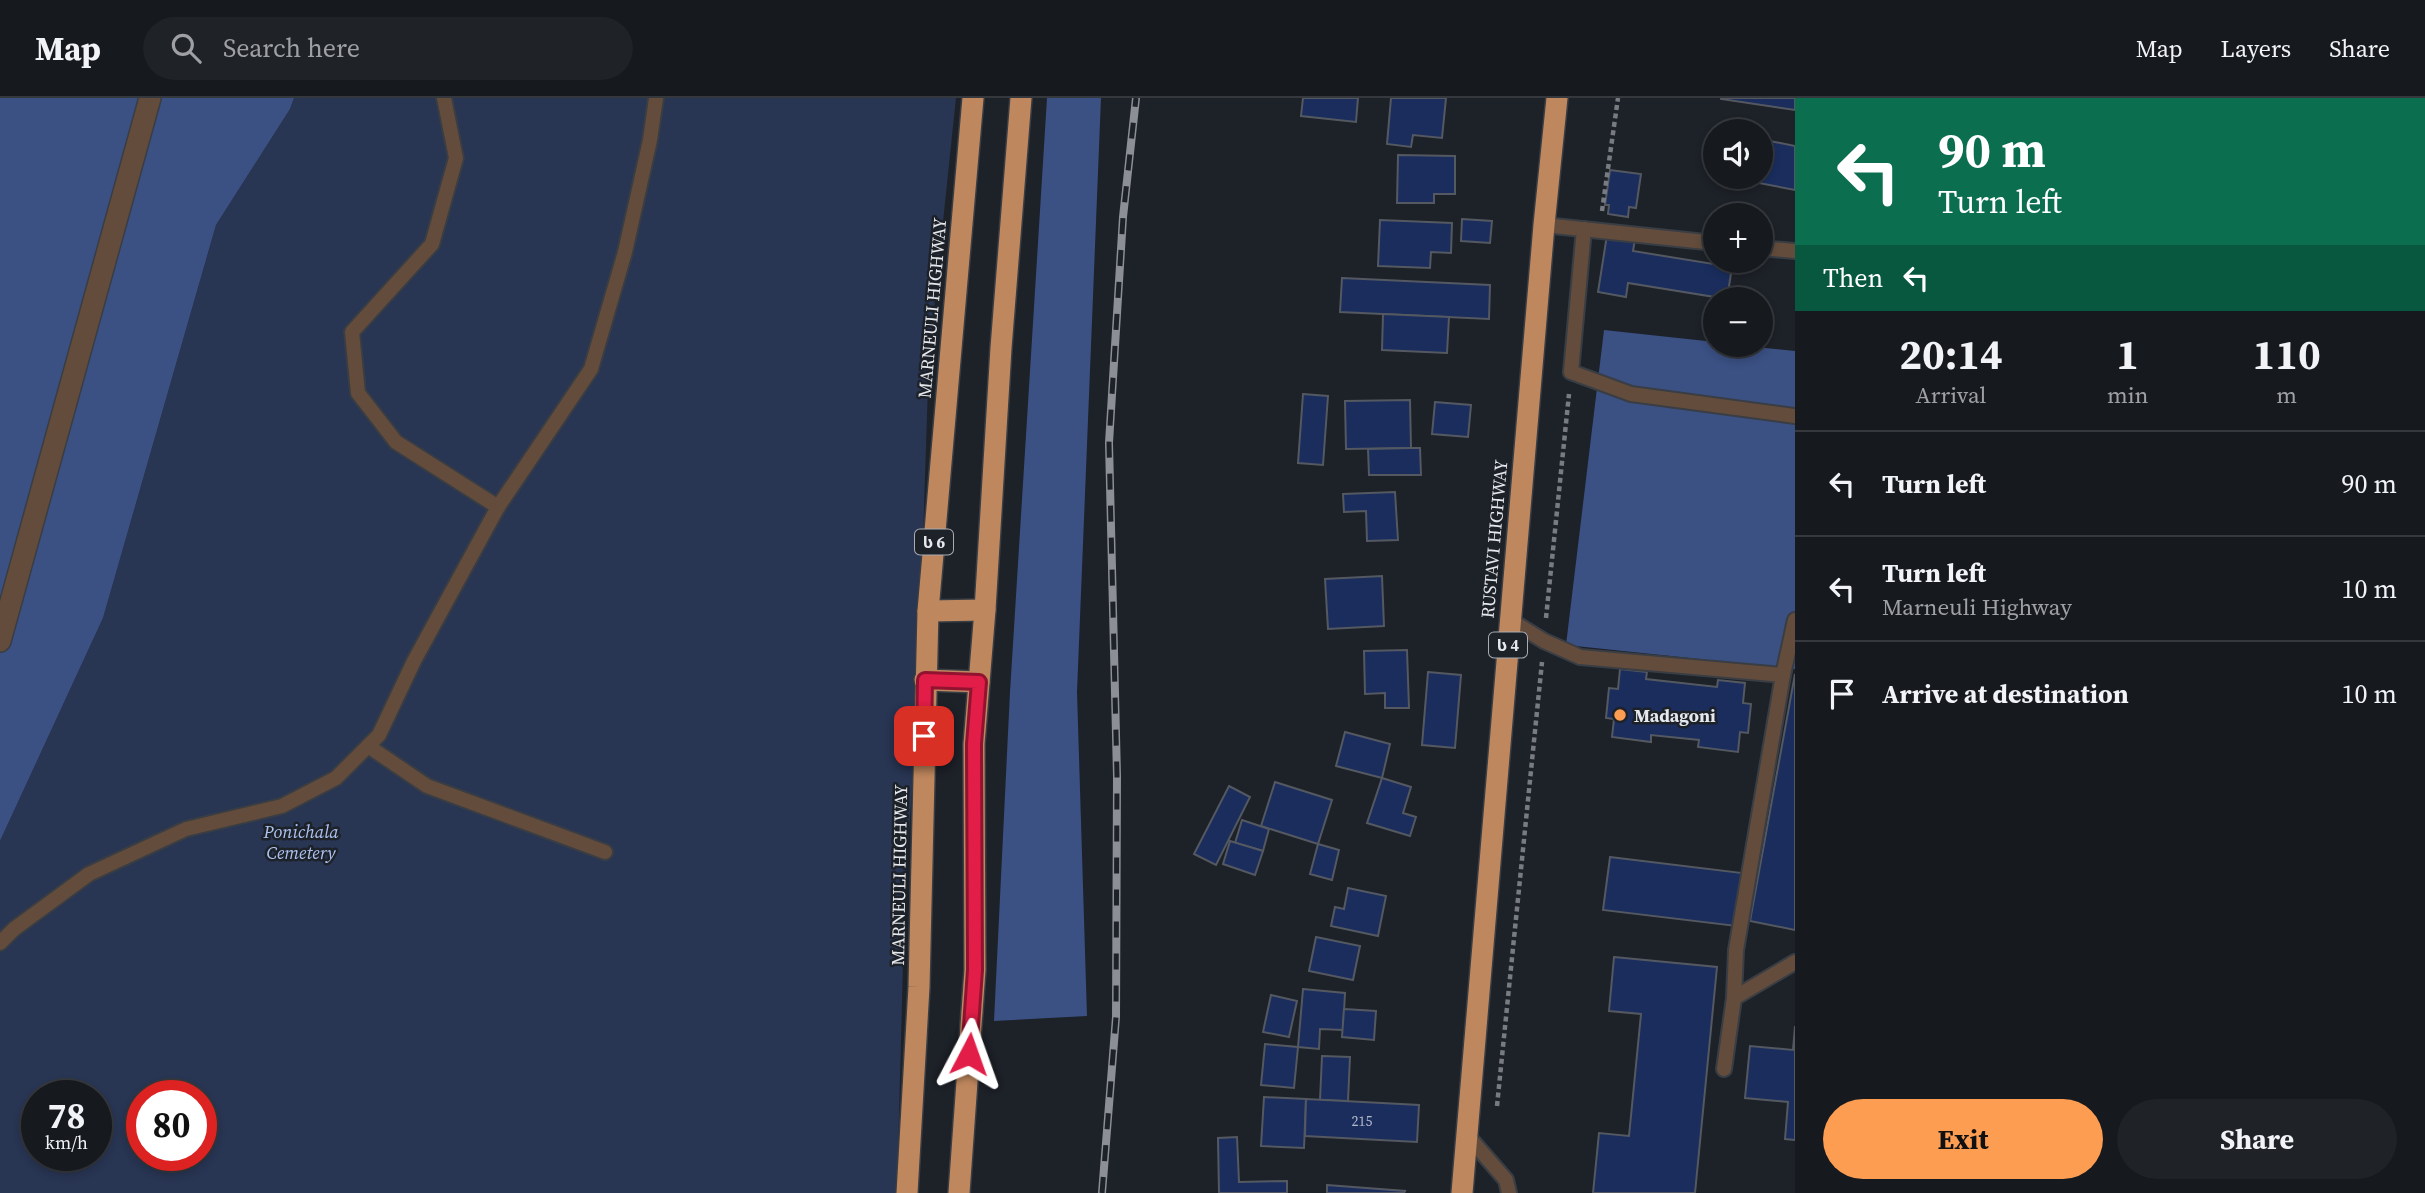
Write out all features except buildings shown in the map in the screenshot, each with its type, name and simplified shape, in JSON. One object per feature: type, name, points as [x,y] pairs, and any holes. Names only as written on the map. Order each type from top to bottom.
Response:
[{"type":"highway","name":"MARNEULI HIGHWAY","points":[[907,1193],[919,987],[928,611],[973,98]]},
{"type":"highway","points":[[959,1193],[975,970],[974,744],[1021,98]]},
{"type":"highway","name":"RUSTAVI HIGHWAY","points":[[1462,1193],[1557,98]]},
{"type":"highway","points":[[928,611],[985,610]]},
{"type":"highway","points":[[925,680],[979,682]]},
{"type":"street","points":[[0,641],[150,98]]},
{"type":"lane","points":[[444,98],[456,158],[432,244],[352,332],[358,393],[396,442],[498,507]]},
{"type":"lane","points":[[0,943],[14,929],[89,874],[186,829],[282,806],[336,778],[379,735],[414,661],[498,507],[591,369],[625,252],[650,141],[656,98]]},
{"type":"lane","points":[[1544,225],[1703,242]]},
{"type":"lane","points":[[1592,230],[1571,372],[1631,394],[1795,415]]},
{"type":"lane","points":[[1773,249],[1795,251]]},
{"type":"lane","points":[[1510,620],[1544,641],[1580,657],[1783,675]]},
{"type":"lane","points":[[1724,1069],[1734,998],[1736,950],[1783,675],[1795,620]]},
{"type":"lane","points":[[368,746],[427,786],[605,852]]},
{"type":"lane","points":[[1734,998],[1795,962]]},
{"type":"lane","points":[[1467,1135],[1506,1180],[1509,1193]]},
{"type":"path","points":[[1592,230],[1618,98]]},
{"type":"path","points":[[1497,1110],[1571,372]]},
{"type":"green space","name":"Ponichala Cemetery","points":[[294,98],[956,98],[929,356],[917,722],[905,887],[897,1193],[0,1193],[0,841],[103,618],[216,225],[290,109]]},
{"type":"shaded area","points":[[0,98],[294,98],[290,109],[216,225],[103,618],[0,841]]},
{"type":"shaded area","points":[[1047,98],[1101,98],[1077,692],[1087,1016],[994,1021],[1010,692]]},
{"type":"shaded area","points":[[1604,330],[1703,341],[1703,357],[1773,357],[1773,349],[1795,351],[1795,669],[1566,645]]},
{"type":"railway","points":[[1102,1193],[1116,1017],[1117,776],[1109,443],[1123,217],[1136,98]]},
{"type":"place","name":"Madagoni","points":[[1620,715]]},
{"type":"route","points":[[924,736],[925,680],[979,682],[974,744],[975,970],[969,1054]]}]
